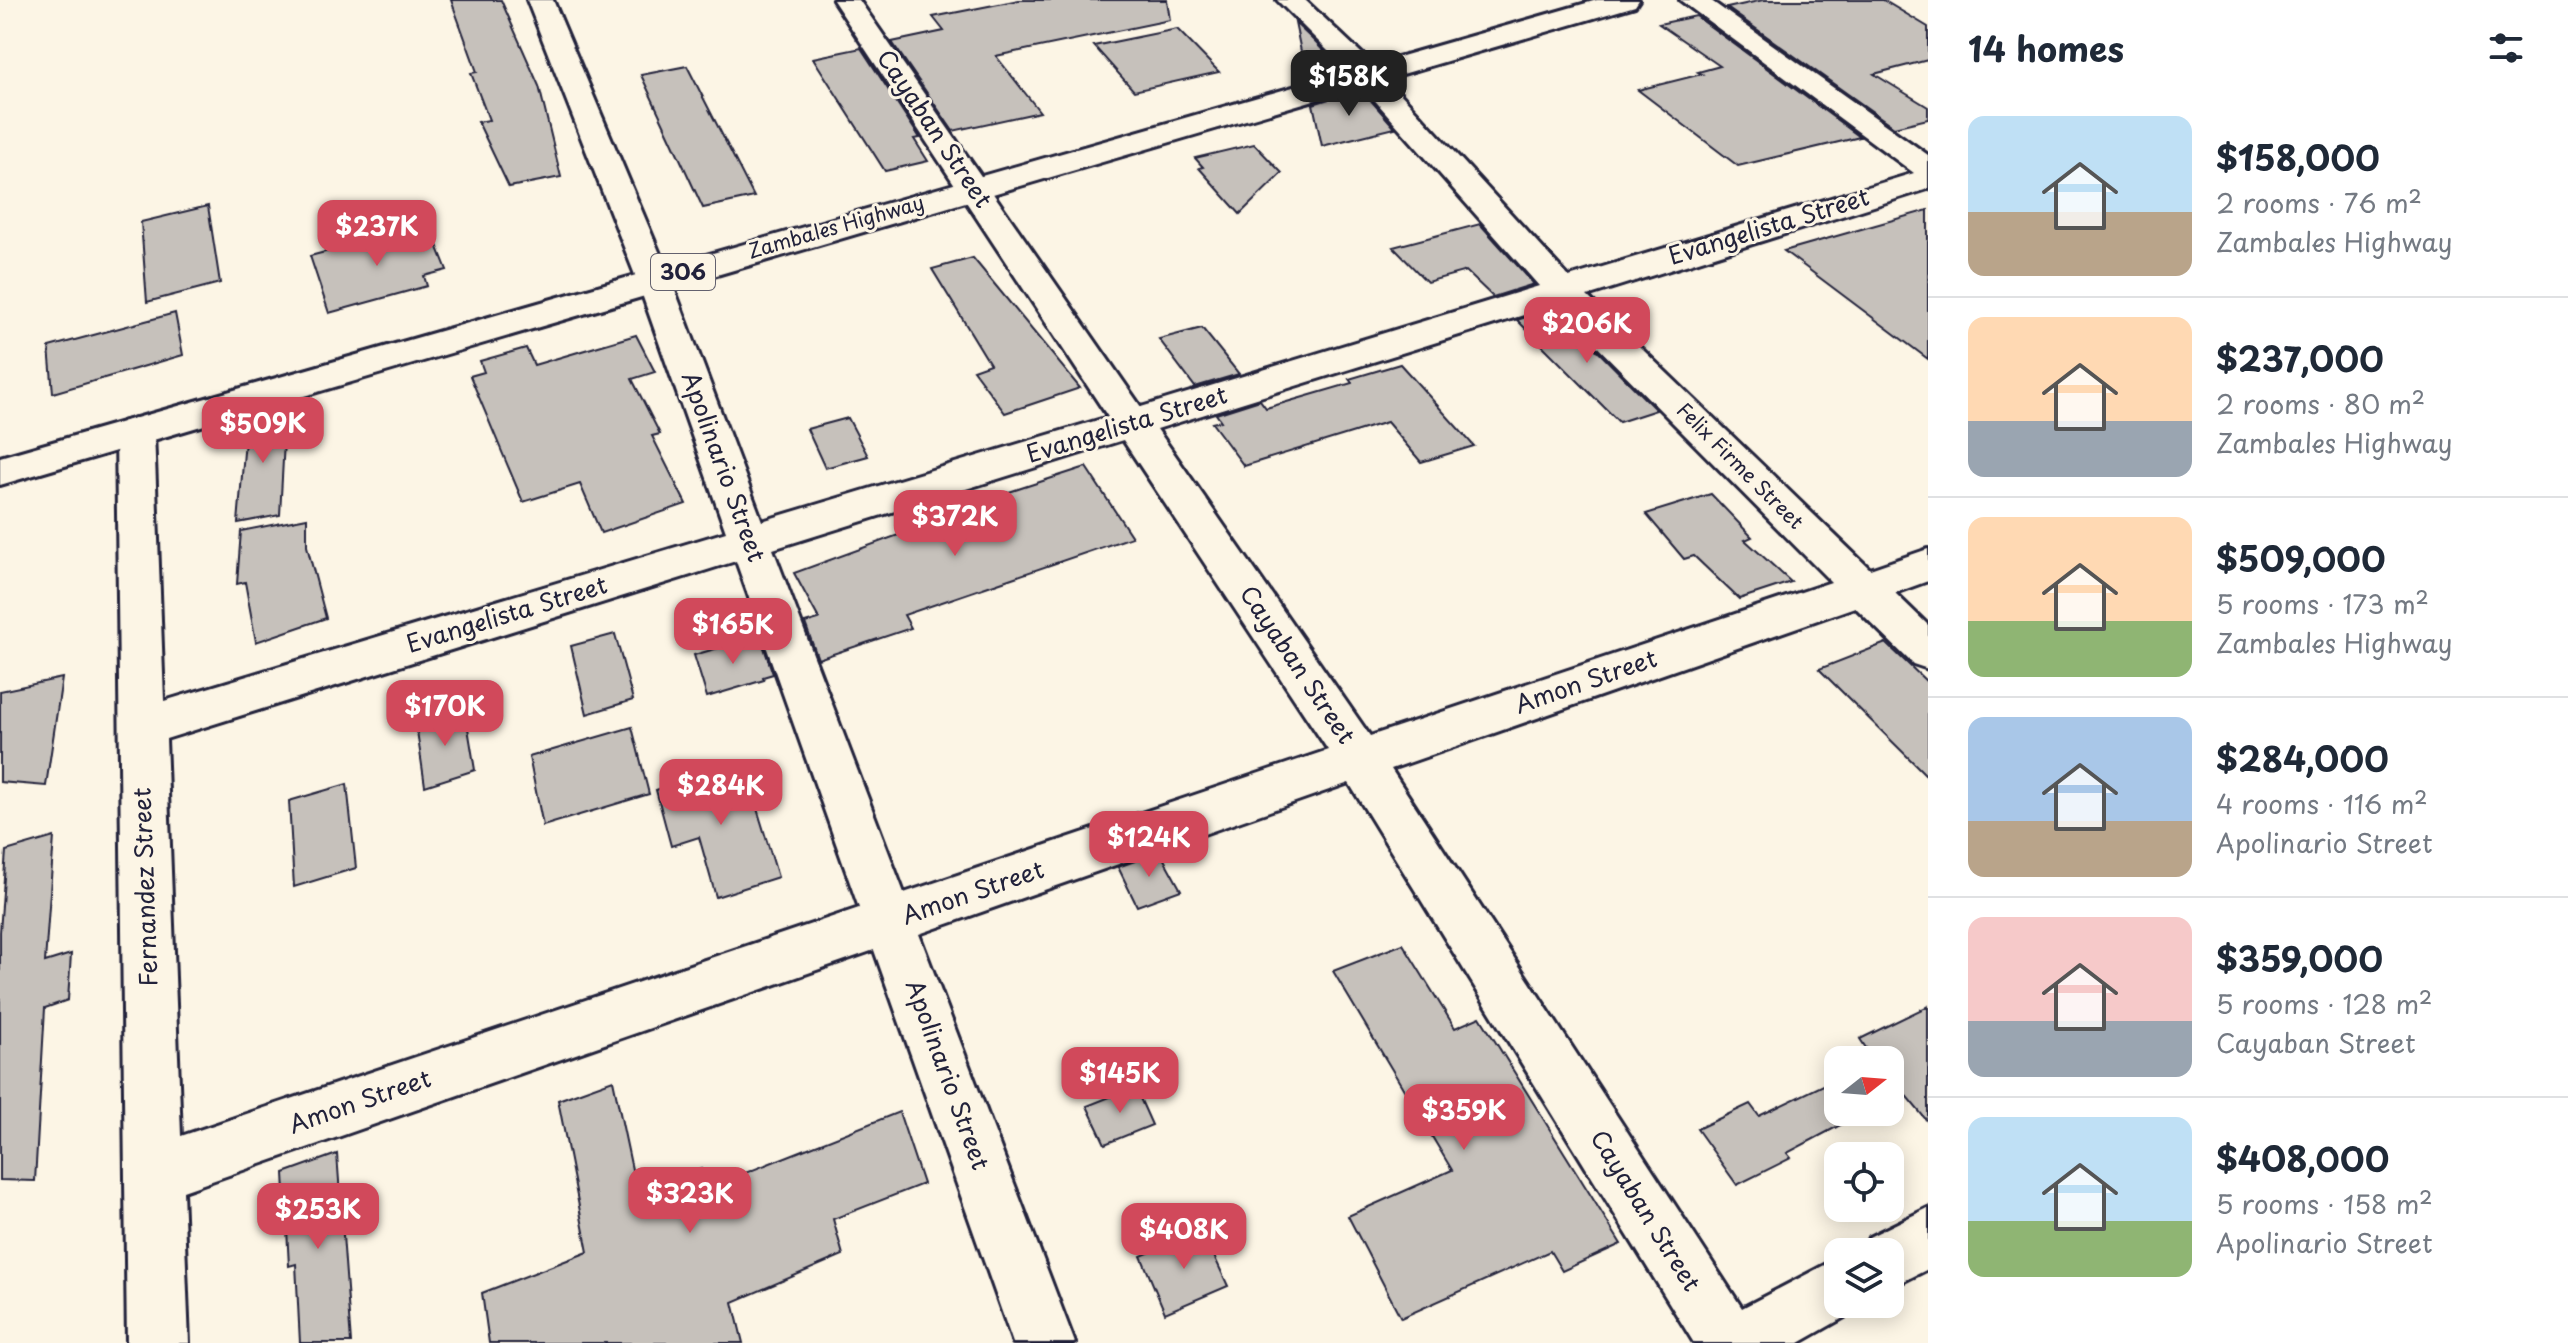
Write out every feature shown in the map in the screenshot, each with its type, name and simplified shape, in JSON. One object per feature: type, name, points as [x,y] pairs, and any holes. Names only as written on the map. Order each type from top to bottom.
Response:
[{"type":"street","name":"Apolinario Street","points":[[540,0],[654,280],[1044,1343]]},
{"type":"street","name":"Cayaban Street","points":[[846,0],[1360,760],[1729,1343]]},
{"type":"street","name":"Felix Firme Street","points":[[1290,0],[1366,73],[1562,291],[1928,652]]},
{"type":"street","name":"Zambales Highway","points":[[0,471],[1626,0]]},
{"type":"street","points":[[1693,0],[1928,169]]},
{"type":"street","name":"Evangelista Street","points":[[142,727],[1928,179]]},
{"type":"street","name":"Fernandez Street","points":[[135,431],[158,1343]]},
{"type":"street","name":"Amon Street","points":[[154,1173],[1928,565]]},
{"type":"street","points":[[1904,1250],[1928,1237]]},
{"type":"street","points":[[1739,1343],[1824,1296]]},
{"type":"building","points":[[451,0],[501,0],[539,86],[561,177],[509,187],[478,122],[489,120],[471,73],[477,72]]},
{"type":"building","points":[[1019,0],[1167,0],[1170,20],[996,56],[1040,112],[953,131],[892,42],[944,31],[933,17]]},
{"type":"building","points":[[1763,0],[1883,0],[1928,27],[1928,60],[1874,74],[1928,107],[1928,119],[1894,127],[1727,8]]},
{"type":"building","points":[[1696,16],[1860,137],[1738,166],[1638,90],[1702,74],[1698,72],[1720,66],[1659,24]]},
{"type":"building","points":[[1295,23],[1311,38],[1342,70],[1307,80]]},
{"type":"building","points":[[1177,29],[1219,72],[1134,91],[1094,46]]},
{"type":"building","points":[[861,48],[920,138],[914,139],[928,161],[885,171],[813,58]]},
{"type":"building","points":[[687,66],[754,197],[703,208],[641,75]]},
{"type":"building","points":[[1361,89],[1395,128],[1322,146],[1313,104]]},
{"type":"building","points":[[1254,144],[1282,173],[1240,214],[1199,168],[1203,167],[1195,158]]},
{"type":"building","points":[[208,206],[220,283],[147,302],[141,222]]},
{"type":"building","points":[[1928,210],[1928,359],[1784,251]]},
{"type":"building","points":[[1480,224],[1534,284],[1493,297],[1466,271],[1427,282],[1393,247]]},
{"type":"building","points":[[429,225],[447,270],[424,276],[427,286],[329,313],[310,256]]},
{"type":"building","points":[[973,258],[1080,388],[1005,413],[973,370],[990,364],[932,269]]},
{"type":"building","points":[[1555,308],[1656,410],[1619,422],[1517,320]]},
{"type":"building","points":[[175,313],[183,355],[53,393],[49,347]]},
{"type":"building","points":[[1202,328],[1239,374],[1195,387],[1159,339]]},
{"type":"building","points":[[636,335],[655,372],[632,379],[660,434],[652,436],[686,504],[601,533],[580,484],[523,502],[470,376],[484,372],[480,361],[526,348],[534,365]]},
{"type":"building","points":[[1400,364],[1474,446],[1421,462],[1387,422],[1244,466],[1212,423],[1221,421],[1216,414],[1260,400],[1266,408],[1352,383],[1349,379]]},
{"type":"building","points":[[286,404],[280,515],[238,523],[247,416]]},
{"type":"building","points":[[848,418],[868,456],[825,468],[807,429]]},
{"type":"building","points":[[1086,467],[1132,537],[904,615],[911,628],[818,659],[805,623],[819,619],[794,573],[904,533],[901,527]]},
{"type":"building","points":[[1711,494],[1752,537],[1745,540],[1791,582],[1739,599],[1694,556],[1684,559],[1646,514]]},
{"type":"building","points":[[307,518],[307,546],[326,618],[256,642],[245,582],[237,584],[241,531]]},
{"type":"building","points":[[615,634],[633,700],[587,714],[571,646]]},
{"type":"building","points":[[760,636],[773,674],[763,677],[764,680],[707,697],[694,655]]},
{"type":"building","points":[[1886,643],[1928,683],[1928,777],[1819,669]]},
{"type":"building","points":[[62,678],[46,786],[0,782],[0,691]]},
{"type":"building","points":[[465,710],[475,770],[425,786],[416,724]]},
{"type":"building","points":[[632,727],[649,794],[543,826],[529,757]]},
{"type":"building","points":[[743,763],[778,877],[716,897],[699,837],[671,846],[656,790]]},
{"type":"building","points":[[347,784],[356,868],[294,887],[289,801]]},
{"type":"building","points":[[54,837],[45,962],[71,954],[68,1000],[45,1008],[35,1181],[0,1180],[0,932],[6,851]]},
{"type":"building","points":[[1160,852],[1181,890],[1137,906],[1118,867]]},
{"type":"building","points":[[1403,944],[1455,1028],[1480,1017],[1621,1244],[1562,1271],[1550,1251],[1401,1318],[1348,1216],[1452,1170],[1333,971]]},
{"type":"building","points":[[1928,1006],[1928,1122],[1904,1093],[1904,1046],[1865,1046],[1860,1039]]},
{"type":"building","points":[[613,1080],[637,1193],[701,1169],[705,1189],[899,1112],[923,1184],[833,1219],[843,1255],[733,1302],[743,1343],[489,1343],[482,1293],[588,1252],[558,1100]]},
{"type":"building","points":[[1824,1085],[1824,1126],[1838,1126],[1787,1153],[1791,1158],[1737,1185],[1697,1129],[1750,1104],[1759,1116]]},
{"type":"building","points":[[1135,1087],[1152,1125],[1105,1144],[1087,1106]]},
{"type":"building","points":[[337,1154],[351,1343],[300,1343],[296,1264],[289,1266],[284,1173]]},
{"type":"building","points":[[1202,1230],[1228,1286],[1165,1313],[1141,1256]]}]
